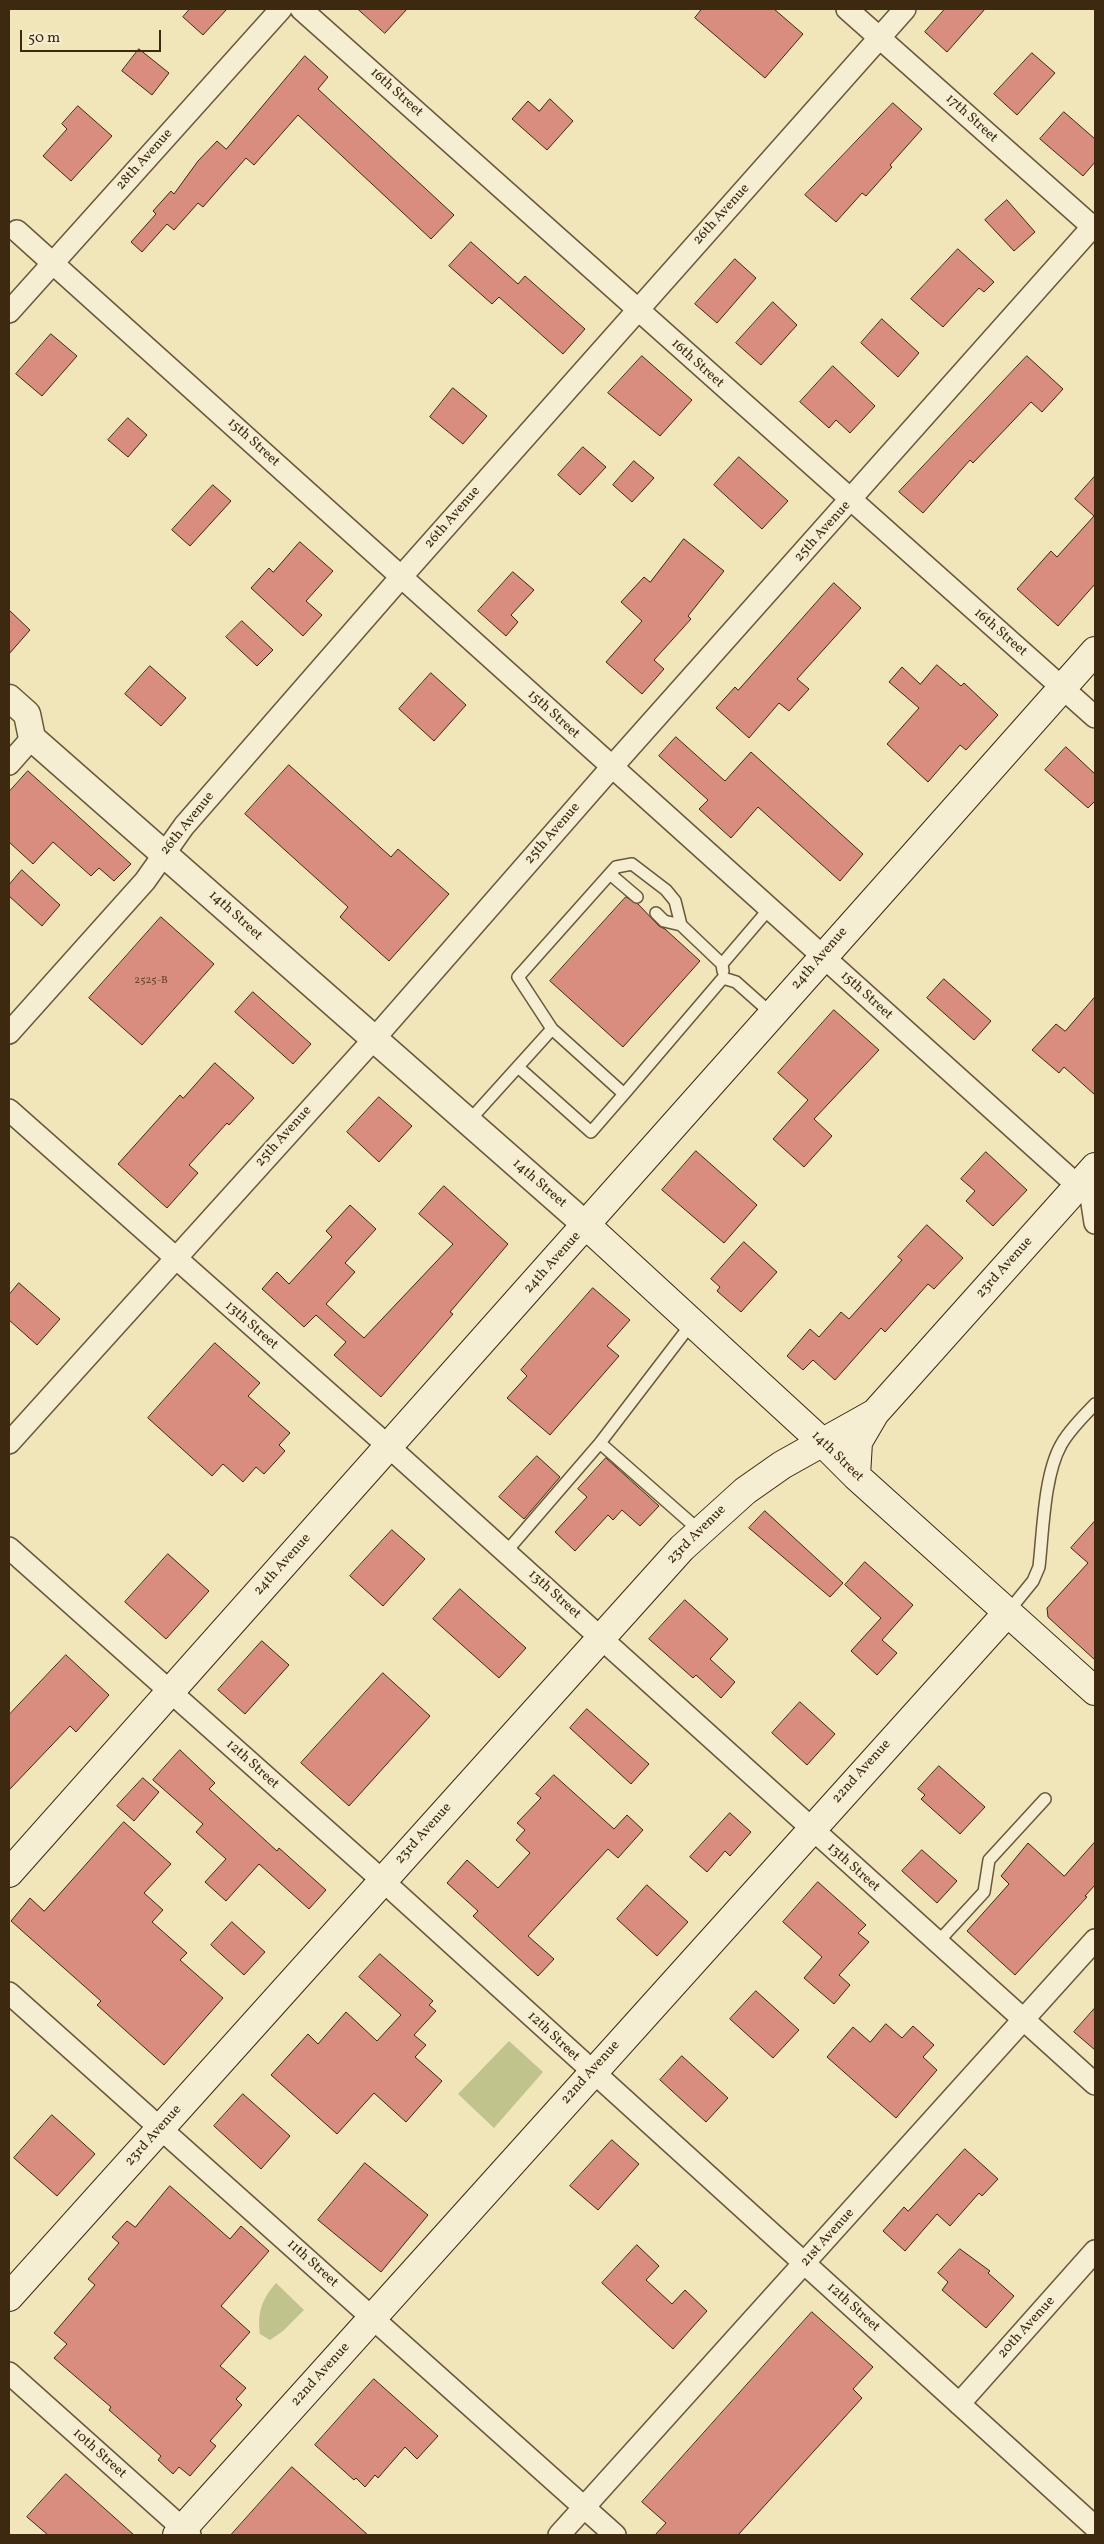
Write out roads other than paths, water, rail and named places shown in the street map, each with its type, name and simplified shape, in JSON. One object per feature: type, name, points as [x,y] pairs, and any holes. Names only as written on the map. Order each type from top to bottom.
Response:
[{"type":"main road","name":"24th Avenue","points":[[9,1873],[388,1446],[587,1226],[822,956],[1095,651]]},
{"type":"main road","name":"23rd Avenue","points":[[856,1476],[858,1442],[875,1413],[1090,1187]]},
{"type":"main road","name":"14th Street","points":[[587,1226],[822,1442],[856,1476],[1095,1692]]},
{"type":"main road","name":"23rd Avenue","points":[[9,2298],[601,1638],[700,1531],[745,1491],[782,1464],[875,1413]]},
{"type":"main road","name":"22nd Avenue","points":[[183,2533],[592,2073],[1007,1613]]},
{"type":"street","name":"28th Avenue","points":[[9,312],[281,9]]},
{"type":"street","name":"16th Street","points":[[301,9],[1095,717]]},
{"type":"street","name":"17th Street","points":[[847,9],[1094,227]]},
{"type":"street","name":"26th Avenue","points":[[9,1032],[145,881],[184,826],[904,9]]},
{"type":"street","name":"25th Avenue","points":[[9,1443],[174,1258],[374,1039],[611,768],[1094,227]]},
{"type":"street","name":"15th Street","points":[[17,232],[769,909],[1090,1187]]},
{"type":"street","points":[[9,698],[26,714],[32,738],[9,764]]},
{"type":"street","name":"14th Street","points":[[32,738],[587,1226]]},
{"type":"street","name":"13th Street","points":[[9,1110],[388,1446],[811,1830],[1095,2084]]},
{"type":"street","points":[[1090,1187],[1095,1223]]},
{"type":"street","name":"12th Street","points":[[9,1548],[383,1881],[592,2073],[1095,2527]]},
{"type":"street","name":"21st Avenue","points":[[559,2535],[1095,1940]]},
{"type":"street","name":"11th Street","points":[[9,1993],[615,2535]]},
{"type":"street","name":"20th Avenue","points":[[959,2404],[1095,2251]]},
{"type":"street","name":"10th Street","points":[[9,2373],[183,2533]]},
{"type":"lane","points":[[518,1067],[590,1132],[624,1094],[724,978],[722,964],[681,925],[674,901],[666,890],[632,864],[616,867],[518,977],[552,1029],[624,1094]]},
{"type":"lane","points":[[610,874],[637,897]]},
{"type":"lane","points":[[722,964],[769,909]]},
{"type":"lane","points":[[656,913],[664,921],[681,925]]},
{"type":"lane","points":[[724,978],[736,982],[772,1014]]},
{"type":"lane","points":[[468,1122],[552,1029]]},
{"type":"lane","points":[[506,1552],[600,1443],[692,1323]]},
{"type":"lane","points":[[1007,1613],[1033,1581],[1039,1566],[1052,1466],[1060,1447],[1068,1433],[1095,1404]]},
{"type":"lane","points":[[600,1443],[700,1531]]},
{"type":"lane","points":[[937,1943],[984,1892],[989,1860],[1045,1799]]}]
